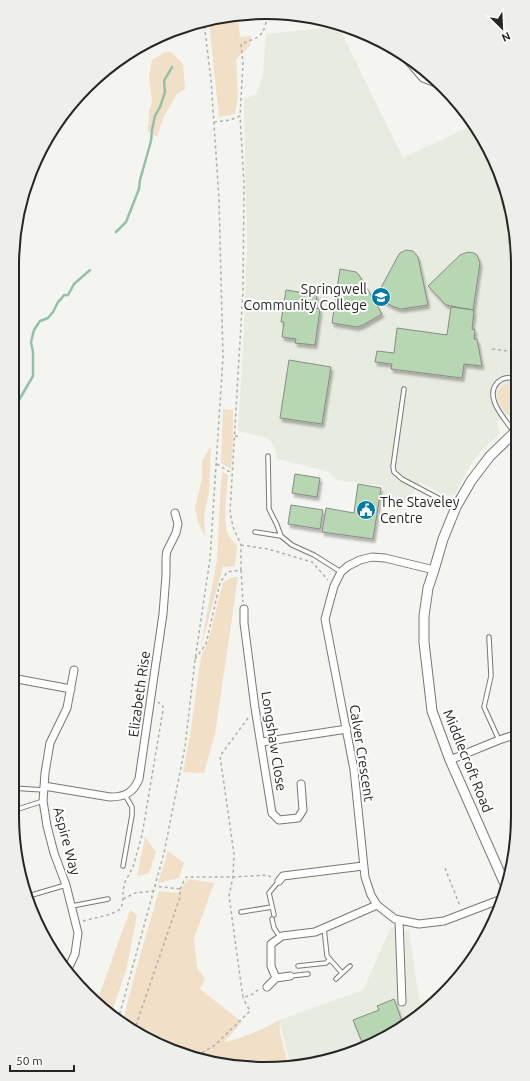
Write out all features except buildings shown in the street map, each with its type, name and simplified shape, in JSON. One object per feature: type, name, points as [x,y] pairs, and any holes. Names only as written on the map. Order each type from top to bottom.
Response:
[{"type":"street","name":"Middlecroft Road","points":[[503,880],[450,760],[432,711],[424,642],[424,616],[428,588],[443,538],[456,508],[471,482],[490,456],[511,437]]},
{"type":"street","name":"Elizabeth Rise","points":[[125,794],[136,787],[139,779],[164,614],[166,557],[178,524],[175,513]]},
{"type":"street","points":[[341,572],[354,563],[372,557],[385,558],[434,570]]},
{"type":"street","name":"Calver Crescent","points":[[341,572],[334,586],[325,619],[354,770],[365,877],[371,895],[377,905],[395,919],[419,924],[444,921],[495,901]]},
{"type":"street","name":"Longshaw Close","points":[[244,609],[244,622],[255,708],[262,742],[272,814],[279,820],[298,818],[303,810],[301,784]]},
{"type":"street","name":"Aspire Way","points":[[70,966],[75,954],[78,933],[66,886],[54,853],[47,826],[43,801],[50,743],[67,708],[74,670]]},
{"type":"street","points":[[19,679],[71,689]]},
{"type":"street","points":[[262,742],[347,729]]},
{"type":"street","points":[[450,760],[511,736]]},
{"type":"street","points":[[44,788],[110,797],[120,797],[125,794]]},
{"type":"street","points":[[279,882],[283,876],[364,866]]},
{"type":"street","points":[[276,978],[271,966],[271,944],[282,936],[315,932],[377,905]]},
{"type":"street","points":[[399,920],[402,1002]]},
{"type":"street","points":[[267,987],[276,978],[290,976]]},
{"type":"lane","points":[[511,378],[501,379],[496,385],[493,393],[494,402],[501,415],[511,426]]},
{"type":"lane","points":[[404,389],[393,467],[394,472],[402,479],[456,508]]},
{"type":"lane","points":[[268,456],[269,509],[278,524],[281,536]]},
{"type":"lane","points":[[255,532],[281,536],[292,545],[314,555],[341,572]]},
{"type":"lane","points":[[489,637],[491,676],[484,707],[498,740]]},
{"type":"lane","points":[[19,788],[44,788]]},
{"type":"lane","points":[[123,866],[132,815],[132,807],[125,794]]},
{"type":"lane","points":[[19,809],[43,801]]},
{"type":"lane","points":[[279,882],[269,893],[274,928],[280,938]]},
{"type":"lane","points":[[32,895],[66,886]]},
{"type":"lane","points":[[72,906],[108,899]]},
{"type":"lane","points":[[241,912],[272,907]]},
{"type":"lane","points":[[324,928],[327,956],[342,973]]},
{"type":"lane","points":[[298,966],[326,963],[330,959]]},
{"type":"lane","points":[[336,979],[350,966]]},
{"type":"lane","points":[[290,976],[308,974]]},
{"type":"path","points":[[244,609],[241,545],[233,527],[230,512],[243,290],[244,183],[240,116],[243,63],[241,44],[258,37],[264,31],[267,19]]},
{"type":"path","points":[[120,1014],[164,853],[185,747],[195,660],[210,559],[223,357],[220,199],[211,80],[204,26]]},
{"type":"path","points":[[214,122],[230,120],[240,116]]},
{"type":"path","points":[[492,349],[511,351]]},
{"type":"path","points":[[235,436],[241,437]]},
{"type":"path","points":[[217,464],[232,472]]},
{"type":"path","points":[[241,545],[268,549],[312,562],[334,586]]},
{"type":"path","points":[[195,660],[206,644],[220,583],[227,572],[241,570]]},
{"type":"path","points":[[200,1054],[215,1045],[250,1011],[243,998],[229,896],[233,878],[234,854],[220,756],[255,708]]},
{"type":"path","points":[[445,868],[463,914]]},
{"type":"path","points":[[136,1026],[180,897],[180,889],[186,877],[233,878],[268,875],[279,882]]},
{"type":"path","points":[[154,886],[180,889]]},
{"type":"path","points":[[123,899],[135,893],[153,891]]},
{"type":"path","points":[[243,998],[253,994]]},
{"type":"shaded area","points":[[238,21],[240,37],[251,36],[250,46],[236,59],[238,96],[235,114],[219,117],[209,25]]},
{"type":"shaded area","name":"Springwell Community College","points":[[330,27],[340,31],[403,158],[469,127],[486,156],[503,201],[509,233],[511,265],[511,417],[508,414],[497,422],[500,433],[480,452],[469,467],[455,494],[449,496],[444,495],[420,482],[408,501],[384,495],[383,486],[336,480],[329,472],[277,459],[274,446],[267,438],[238,431],[247,245],[244,99],[256,94],[263,76],[266,34]]},
{"type":"shaded area","points":[[165,52],[171,52],[183,64],[185,89],[177,94],[164,116],[157,137],[148,131],[149,112],[152,102],[149,76],[152,60]]},
{"type":"shaded area","points":[[511,384],[511,417],[502,407],[497,397],[498,391],[504,385]]},
{"type":"shaded area","points":[[223,409],[233,410],[231,469],[221,463]]},
{"type":"shaded area","points":[[211,446],[209,492],[204,515],[205,537],[198,522],[195,507],[202,479],[202,461]]},
{"type":"shaded area","points":[[223,471],[228,476],[226,507],[227,530],[237,546],[235,566],[223,567],[200,650],[217,560],[221,481]]},
{"type":"shaded area","points":[[233,577],[238,577],[215,734],[204,773],[183,772],[191,729],[201,657],[208,642],[223,582]]},
{"type":"shaded area","points":[[145,837],[156,852],[149,873],[137,876]]},
{"type":"shaded area","points":[[168,851],[184,863],[179,878],[158,883]]},
{"type":"shaded area","points":[[188,879],[214,883],[194,938],[197,968],[205,979],[200,989],[242,1022],[224,1042],[252,1033],[279,1020],[280,1033],[287,1061],[265,1062],[233,1060],[201,1054],[156,1037],[124,1018],[159,891],[178,893]]},
{"type":"shaded area","points":[[130,910],[137,915],[126,971],[113,1009],[98,997]]},
{"type":"shaded area","points":[[391,927],[409,931],[419,998],[422,1005],[402,1021],[374,1037],[329,1054],[289,1060],[279,1020],[363,990]]},
{"type":"waterway","points":[[116,232],[126,222],[139,189],[140,180],[151,141],[155,116],[165,92],[164,81],[172,67]]},
{"type":"waterway","points":[[19,400],[33,376],[33,352],[31,342],[34,330],[40,321],[48,318],[64,295],[68,295],[74,284],[90,270]]},
{"type":"place","name":"Springwell Community College","points":[[381,297]]},
{"type":"place","name":"The Staveley Centre","points":[[366,510]]}]
